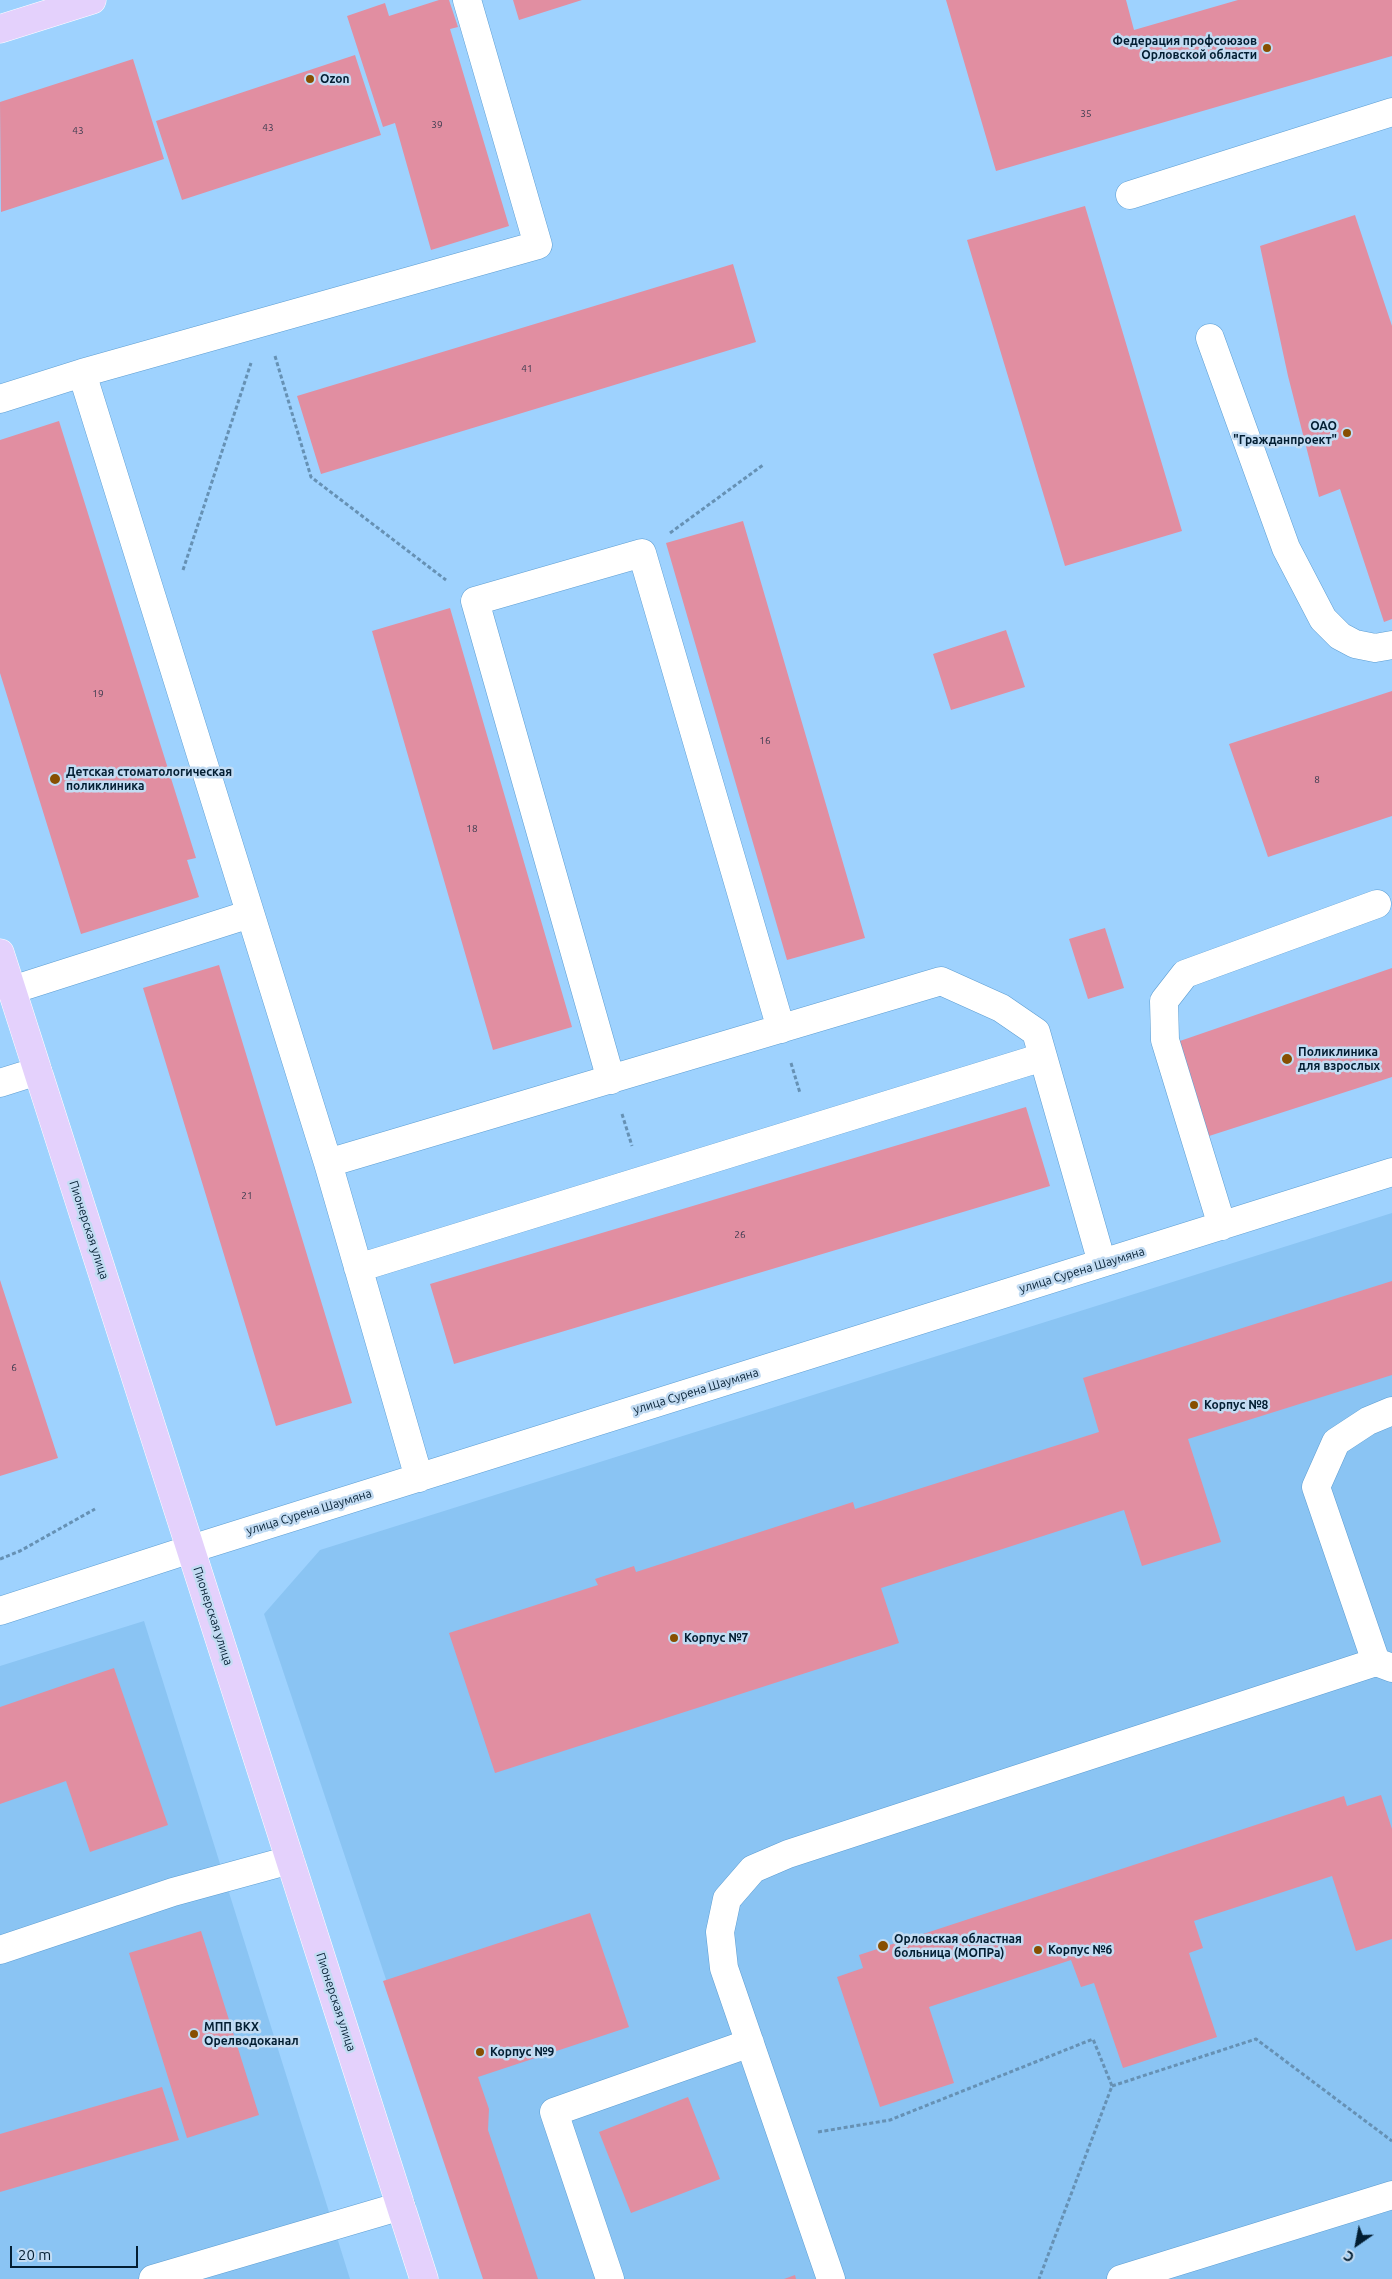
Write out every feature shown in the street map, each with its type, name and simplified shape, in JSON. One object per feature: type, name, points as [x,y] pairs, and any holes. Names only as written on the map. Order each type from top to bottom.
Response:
[{"type":"main road","points":[[0,29],[92,0]]},
{"type":"main road","name":"Пионерская улица","points":[[0,953],[424,2279]]},
{"type":"street","points":[[0,399],[82,372],[538,245],[467,0]]},
{"type":"street","points":[[1130,195],[1392,112]]},
{"type":"street","points":[[1210,338],[1286,548],[1323,619],[1340,636],[1355,644],[1375,648],[1392,645]]},
{"type":"street","points":[[82,372],[328,1163],[419,1478]]},
{"type":"street","points":[[611,1080],[475,601],[642,553],[781,1029]]},
{"type":"street","points":[[1222,1226],[1165,1040],[1164,1001],[1185,974],[1376,904]]},
{"type":"street","points":[[12,990],[250,914]]},
{"type":"street","points":[[328,1163],[942,981],[1001,1008],[1036,1032],[1102,1263]]},
{"type":"street","points":[[358,1268],[1043,1057]]},
{"type":"street","points":[[0,1083],[38,1071]]},
{"type":"street","name":"улица Сурена Шаумяна","points":[[0,1611],[191,1549],[1392,1172]]},
{"type":"street","points":[[831,2279],[724,1968],[720,1932],[727,1899],[753,1869],[788,1854],[1384,1665],[1316,1487],[1336,1442],[1368,1420],[1392,1411]]},
{"type":"street","points":[[0,1950],[173,1892],[290,1860]]},
{"type":"street","points":[[610,2279],[554,2112],[750,2043]]},
{"type":"street","points":[[1121,2279],[1392,2195]]},
{"type":"street","points":[[153,2279],[401,2206]]},
{"type":"path","points":[[181,575],[265,322]]},
{"type":"path","points":[[265,322],[311,477],[475,601]]},
{"type":"path","points":[[642,553],[763,465]]},
{"type":"path","points":[[781,1029],[811,1129]]},
{"type":"path","points":[[611,1080],[644,1180]]},
{"type":"path","points":[[0,1559],[20,1551],[95,1509]]},
{"type":"path","points":[[783,2138],[890,2120],[1093,2039],[1112,2086],[1039,2279]]},
{"type":"path","points":[[1112,2086],[1256,2039],[1392,2141]]},
{"type":"shaded area","name":"Орловская областная больница (МОПРа)","points":[[1392,1213],[1392,2279],[486,2279],[264,1614],[320,1550]]},
{"type":"shaded area","points":[[144,1621],[350,2279],[0,2279],[0,1666]]},
{"type":"building","points":[[439,0],[449,0],[458,27],[450,29],[509,226],[431,250],[395,123],[383,127],[347,16],[385,3],[389,16]]},
{"type":"building","points":[[513,0],[582,0],[519,20]]},
{"type":"building","points":[[946,0],[1126,0],[1134,30],[1238,0],[1392,0],[1392,56],[996,171]]},
{"type":"building","points":[[355,55],[381,135],[182,200],[156,121]]},
{"type":"building","points":[[133,59],[164,159],[1,212],[0,102]]},
{"type":"building","points":[[1085,206],[1182,531],[1065,566],[967,240]]},
{"type":"building","name":"ОАО \"Гражданпроект\"","points":[[1355,215],[1392,326],[1392,619],[1384,622],[1340,489],[1319,497],[1288,376],[1260,246]]},
{"type":"building","points":[[733,264],[756,342],[321,474],[297,396]]},
{"type":"building","points":[[59,421],[196,858],[187,860],[199,897],[81,934],[0,673],[0,440]]},
{"type":"building","points":[[743,521],[865,938],[787,960],[666,543]]},
{"type":"building","points":[[450,608],[572,1027],[493,1050],[372,631]]},
{"type":"building","points":[[1006,630],[1025,687],[951,710],[933,654]]},
{"type":"building","points":[[1392,691],[1392,816],[1268,857],[1229,744]]},
{"type":"building","points":[[1105,928],[1124,988],[1088,999],[1069,939]]},
{"type":"building","points":[[219,965],[352,1403],[276,1426],[143,988]]},
{"type":"building","name":"Поликлиника для взрослых","points":[[1392,968],[1392,1077],[1206,1137],[1177,1042]]},
{"type":"building","points":[[1026,1107],[1050,1186],[454,1364],[430,1284]]},
{"type":"building","points":[[0,1280],[58,1458],[0,1476]]},
{"type":"building","points":[[1392,1281],[1392,1375],[1188,1439],[1221,1542],[1142,1566],[1124,1510],[881,1588],[899,1643],[495,1773],[449,1633],[598,1585],[595,1579],[634,1566],[636,1572],[853,1502],[855,1509],[1099,1432],[1083,1378]]},
{"type":"building","points":[[114,1668],[168,1825],[90,1852],[66,1781],[0,1804],[0,1707]]},
{"type":"building","name":"Корпус №6","points":[[1381,1795],[1392,1829],[1392,1939],[1356,1951],[1332,1876],[1194,1921],[1203,1948],[1189,1953],[1217,2037],[1123,2068],[1094,1983],[1081,1987],[1071,1960],[929,2007],[954,2083],[880,2107],[837,1977],[863,1968],[859,1955],[1344,1796],[1347,1806]]},
{"type":"building","name":"Корпус №9","points":[[590,1913],[629,2027],[478,2077],[489,2109],[488,2130],[538,2279],[483,2279],[383,1981]]},
{"type":"building","name":"МПП ВКХ Орелводоканал","points":[[201,1931],[259,2115],[187,2138],[129,1953]]},
{"type":"building","points":[[162,2087],[179,2140],[0,2192],[0,2134]]},
{"type":"building","points":[[688,2097],[720,2179],[631,2213],[599,2132]]},
{"type":"building","points":[[795,2275],[796,2279],[784,2279]]},
{"type":"place","name":"Федерация профсоюзов Орловской области","points":[[1267,48]]},
{"type":"place","name":"Ozon","points":[[310,79]]},
{"type":"place","name":"ОАО \"Гражданпроект\"","points":[[1347,433]]},
{"type":"place","name":"Детская стоматологическая поликлиника","points":[[55,779]]},
{"type":"place","name":"Поликлиника для взрослых","points":[[1287,1059]]},
{"type":"place","name":"Корпус №8","points":[[1194,1405]]},
{"type":"place","name":"Корпус №7","points":[[674,1638]]},
{"type":"place","name":"Орловская областная больница (МОПРа)","points":[[883,1946]]},
{"type":"place","name":"Корпус №6","points":[[1038,1950]]},
{"type":"place","name":"МПП ВКХ Орелводоканал","points":[[194,2034]]},
{"type":"place","name":"Корпус №9","points":[[480,2052]]}]
